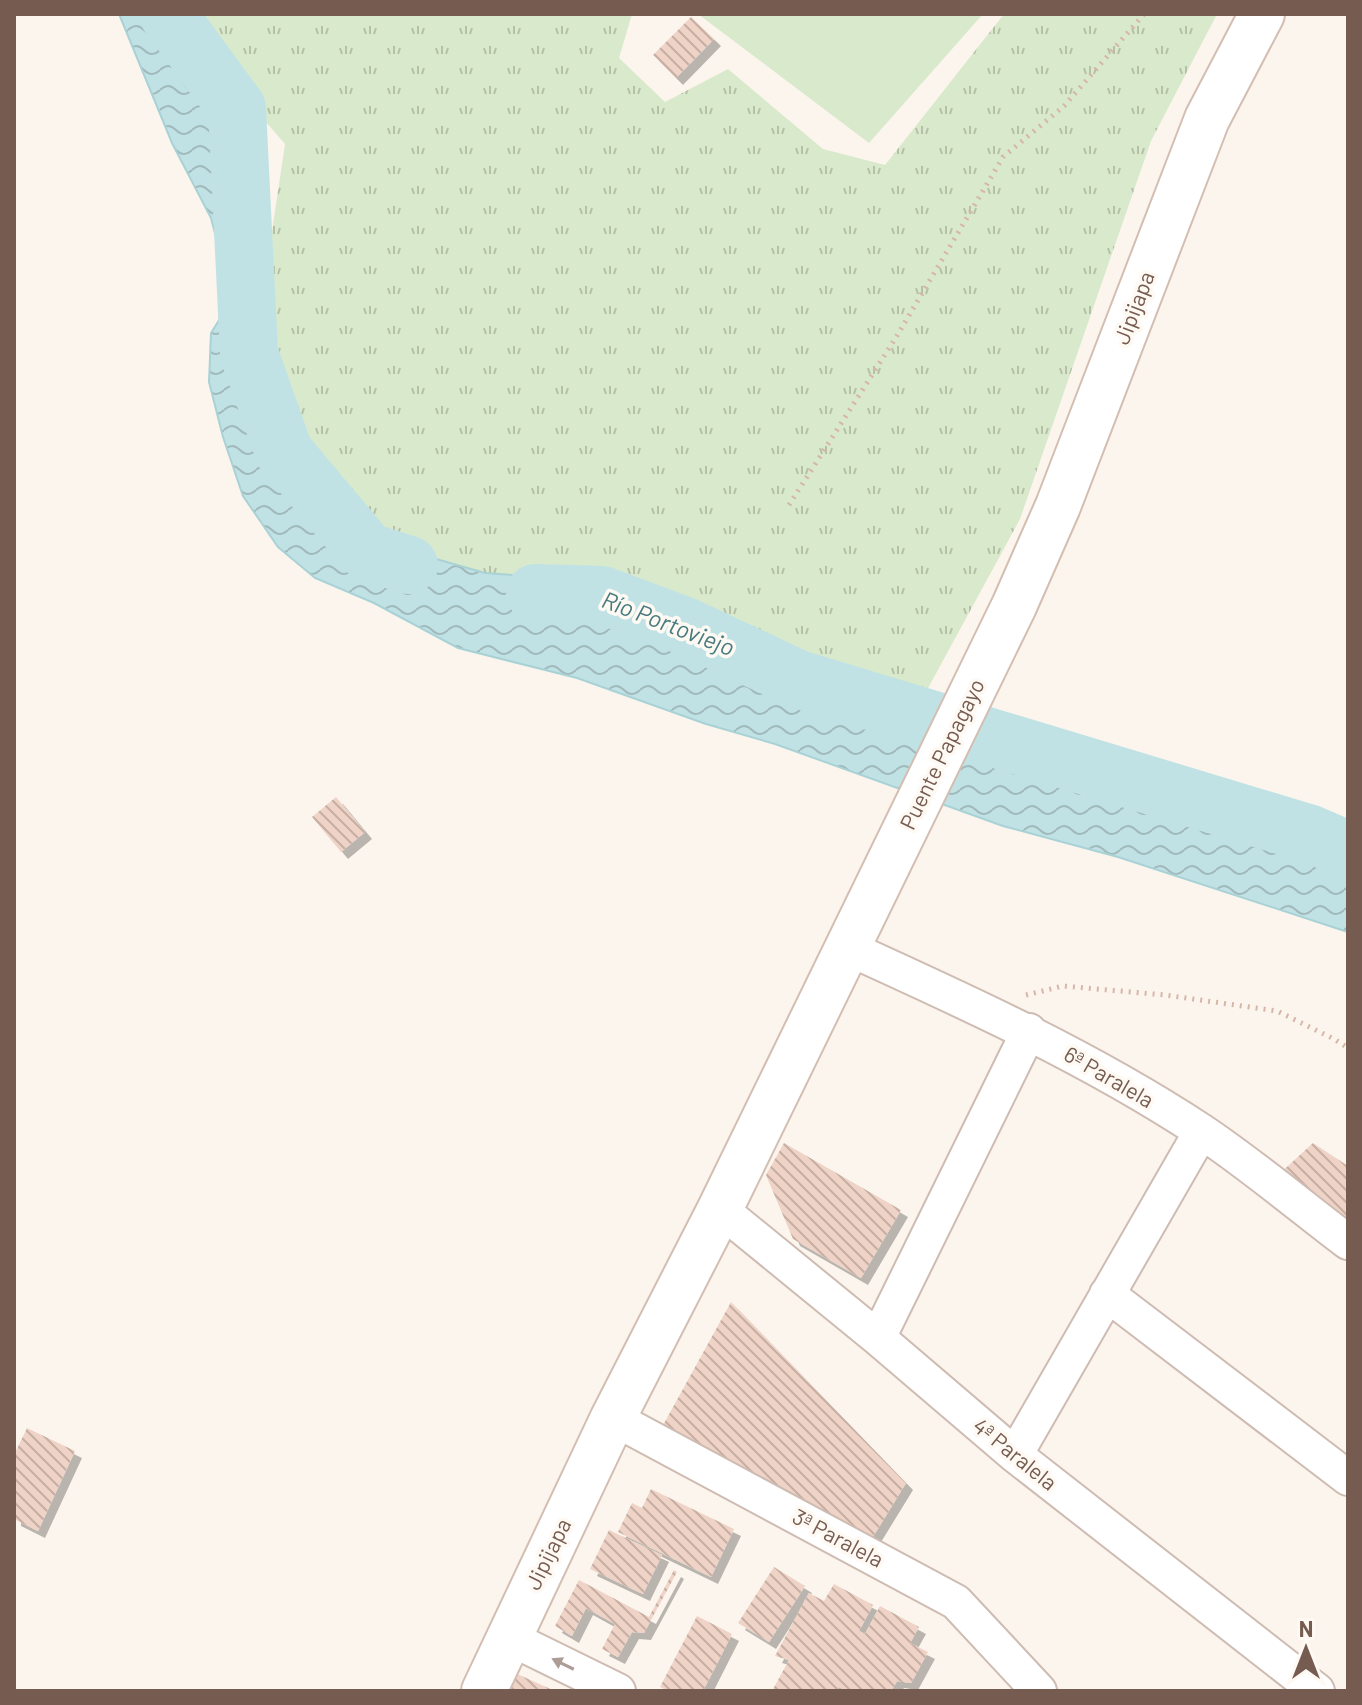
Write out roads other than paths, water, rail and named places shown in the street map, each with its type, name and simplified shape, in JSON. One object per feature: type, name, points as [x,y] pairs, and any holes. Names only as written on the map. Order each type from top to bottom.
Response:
[{"type":"street","name":"Jipijapa","points":[[1014,606],[1058,506],[1207,119],[1262,14]]},
{"type":"street","name":"Puente Papagayo","points":[[720,1209],[1014,606]]},
{"type":"street","name":"6ª Paralela","points":[[848,948],[1029,1031],[1201,1132],[1348,1242]]},
{"type":"street","points":[[878,1338],[1029,1031]]},
{"type":"street","points":[[1015,1455],[1201,1132]]},
{"type":"street","name":"Jipijapa","points":[[484,1691],[613,1418],[720,1209]]},
{"type":"street","name":"4ª Paralela","points":[[720,1209],[1015,1455],[1317,1691]]},
{"type":"street","points":[[1107,1294],[1348,1478]]},
{"type":"street","name":"3ª Paralela","points":[[613,1418],[956,1602],[1039,1691]]},
{"type":"street","points":[[508,1637],[618,1691]]},
{"type":"water","points":[[119,14],[144,14],[186,87],[212,112],[222,155],[254,239],[258,316],[265,354],[251,422],[272,469],[315,509],[380,543],[485,573],[592,581],[654,637],[765,675],[883,722],[1087,782],[1183,806],[1271,835],[1348,869],[1348,932],[1118,857],[1003,826],[775,744],[706,724],[577,678],[458,648],[374,603],[315,578],[278,547],[243,496],[209,382],[211,333],[226,309],[227,280],[211,218],[172,143]]},
{"type":"waterway","name":"Río Portoviejo","points":[[168,14],[237,108],[249,353],[284,452],[368,552],[409,565]]},
{"type":"waterway","name":"Río Portoviejo","points":[[535,593],[602,595],[685,626],[798,679],[1311,834],[1348,850]]}]
